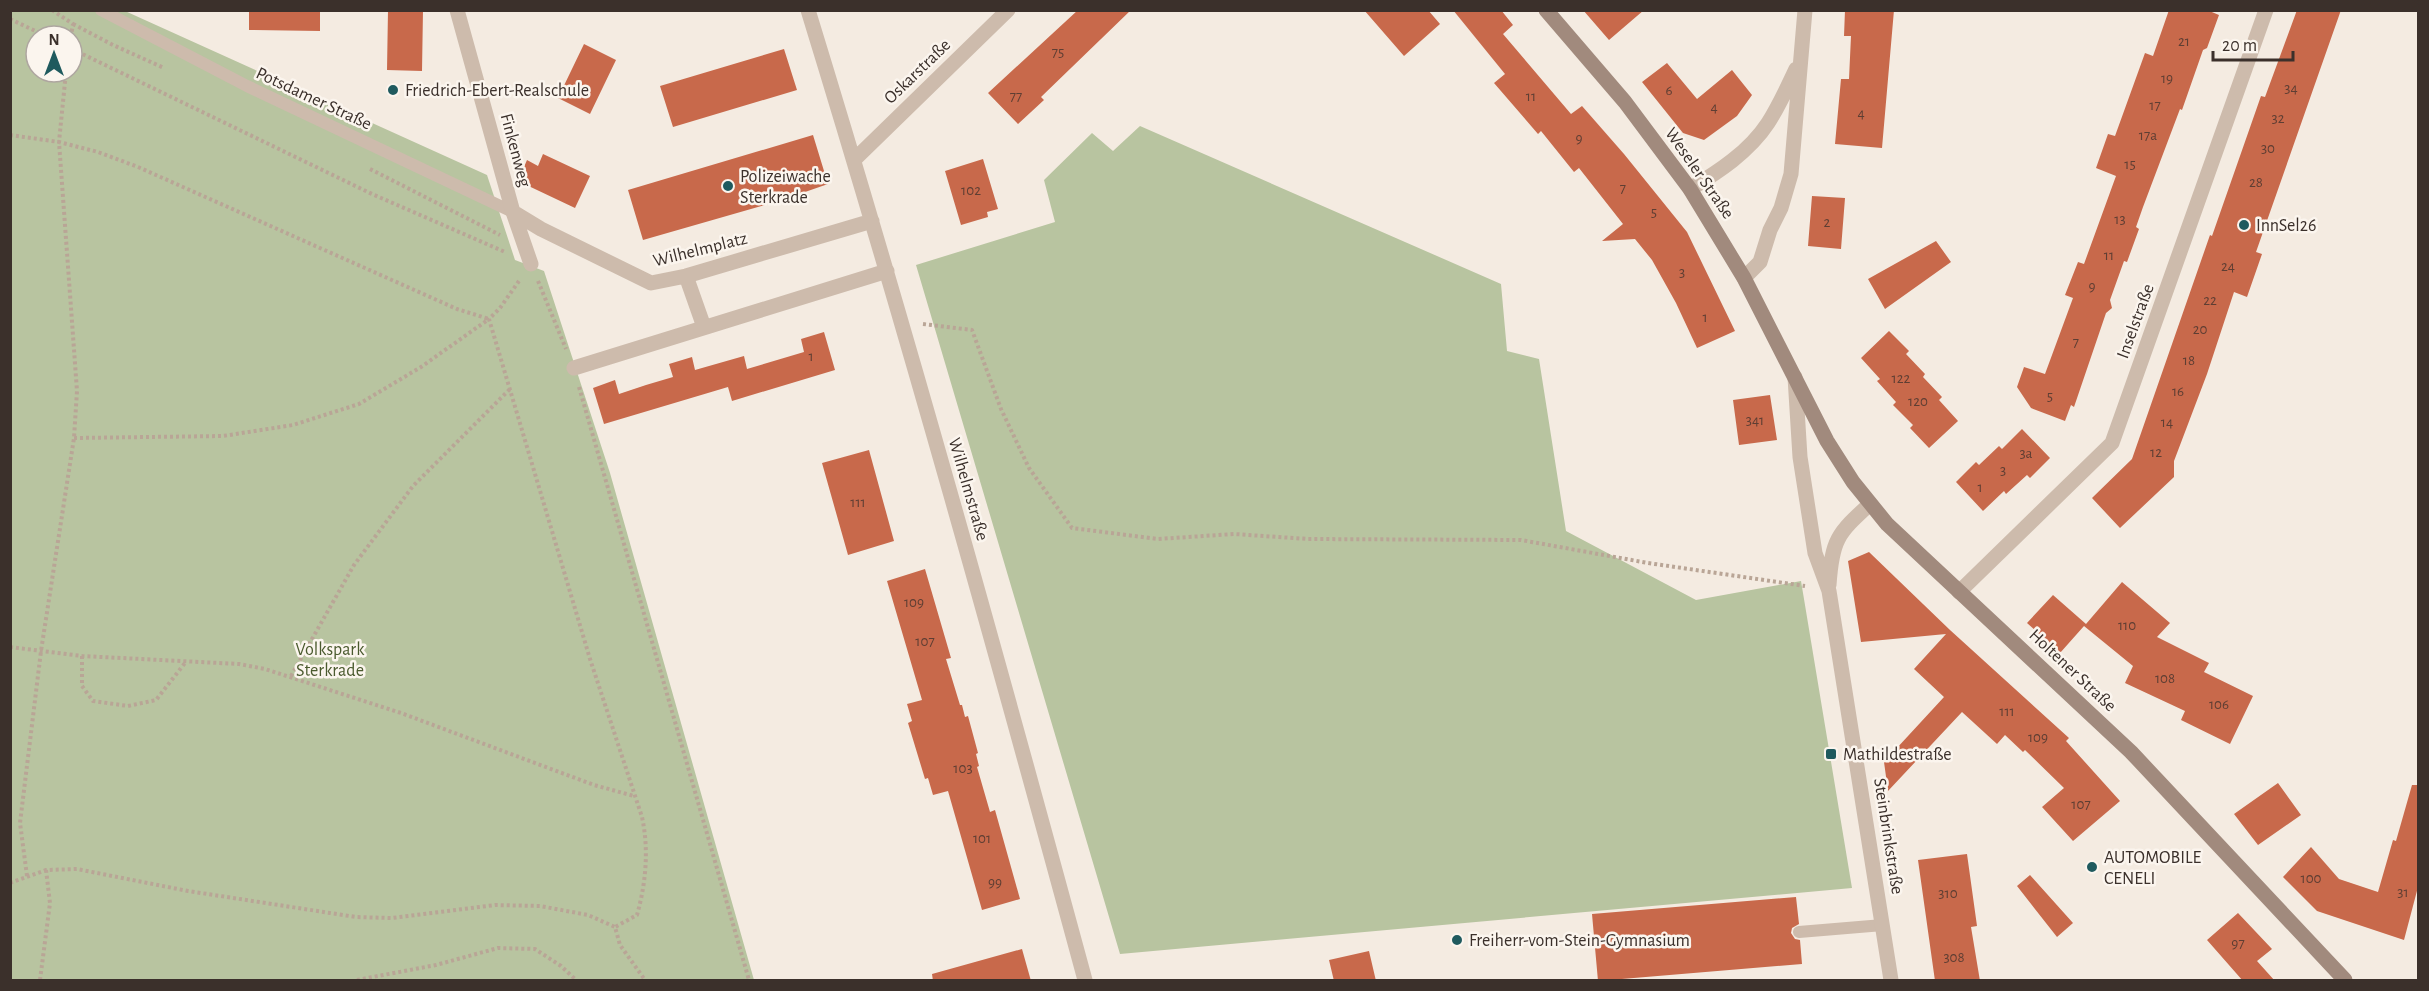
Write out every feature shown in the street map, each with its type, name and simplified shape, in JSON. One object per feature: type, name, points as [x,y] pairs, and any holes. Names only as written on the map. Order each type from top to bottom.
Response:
[{"type":"main road","name":"Weseler Straße","points":[[1546,10],[1625,102],[1690,189],[1744,278],[1795,376]]},
{"type":"main road","name":"Holtener Straße","points":[[1795,376],[1827,441],[1852,482],[1887,524],[2131,752],[2345,981]]},
{"type":"street","name":"Finkenweg","points":[[457,10],[513,212],[531,264]]},
{"type":"street","name":"Wilhelmstraße","points":[[808,10],[902,321],[1000,667],[1085,981]]},
{"type":"street","name":"Oskarstraße","points":[[854,160],[1008,10]]},
{"type":"street","points":[[1744,278],[1760,261],[1770,230],[1781,208],[1791,174],[1796,127],[1798,64],[1805,10]]},
{"type":"street","name":"Inselstraße","points":[[1959,592],[2112,443],[2266,10]]},
{"type":"street","points":[[1690,189],[1716,173],[1743,151],[1767,125],[1798,64]]},
{"type":"street","name":"Wilhelmplatz","points":[[513,212],[542,229],[651,283],[686,276],[872,220]]},
{"type":"street","points":[[574,368],[887,271]]},
{"type":"street","points":[[686,276],[704,327]]},
{"type":"street","name":"Steinbrinkstraße","points":[[1795,376],[1800,457],[1815,552],[1829,591],[1891,981]]},
{"type":"street","name":"Steinbrinkstraße","points":[[1829,591],[1833,547],[1840,532],[1870,504]]},
{"type":"lane","name":"Potsdamer Straße","points":[[101,10],[247,86],[513,212]]},
{"type":"lane","points":[[1799,932],[1883,925]]},
{"type":"path","points":[[52,10],[73,24]]},
{"type":"path","points":[[10,19],[24,26]]},
{"type":"path","points":[[84,55],[372,194],[531,264],[574,368],[749,981]]},
{"type":"path","points":[[27,876],[20,823],[41,651],[74,438],[77,391],[59,142],[65,84]]},
{"type":"path","points":[[10,135],[59,142],[98,152],[457,309],[489,319]]},
{"type":"path","points":[[74,438],[223,436],[293,425],[359,404],[421,367],[489,319],[500,308],[531,264]]},
{"type":"path","points":[[489,319],[590,658],[648,842],[637,915],[615,927]]},
{"type":"path","points":[[902,321],[972,330],[1001,409],[1029,468],[1072,528],[1158,539],[1234,534],[1308,539],[1521,540],[1829,591]]},
{"type":"path","points":[[291,676],[354,565],[413,486],[510,388]]},
{"type":"path","points":[[10,647],[82,656],[239,664],[291,676],[442,728],[594,785],[635,796]]},
{"type":"path","points":[[82,656],[82,686],[93,701],[128,706],[156,700],[185,663]]},
{"type":"path","points":[[10,883],[46,870],[78,869],[199,893],[356,917],[402,918],[495,904],[540,906],[588,915],[615,927]]},
{"type":"path","points":[[40,981],[50,903],[46,870]]},
{"type":"path","points":[[615,927],[620,945],[645,981]]},
{"type":"path","points":[[357,981],[436,965],[498,948],[535,949],[561,966],[576,981]]},
{"type":"green space","name":"Volkspark Sterkrade","points":[[11,11],[125,11],[487,175],[515,260],[544,271],[610,473],[754,980],[11,980]]},
{"type":"green space","points":[[1140,126],[1501,284],[1507,351],[1539,359],[1566,531],[1696,600],[1801,581],[1852,888],[1120,954],[916,265],[1055,222],[1044,180],[1092,133],[1113,151]]},
{"type":"building","points":[[249,10],[320,10],[320,31],[249,30]]},
{"type":"building","points":[[388,10],[423,10],[422,71],[387,70]]},
{"type":"building","points":[[1078,10],[1131,10],[1041,97],[1044,100],[1018,124],[988,93]]},
{"type":"building","points":[[1364,10],[1428,10],[1440,24],[1404,56]]},
{"type":"building","points":[[1453,10],[1501,10],[1513,25],[1503,34],[1571,114],[1582,106],[1687,232],[1735,331],[1697,348],[1652,260],[1635,239],[1602,241],[1623,224],[1579,168],[1574,172],[1541,131],[1538,134],[1494,83],[1505,74]]},
{"type":"building","points":[[1583,10],[1644,10],[1609,40]]},
{"type":"building","points":[[1845,10],[1894,10],[1882,148],[1835,144],[1841,79],[1849,79],[1851,36],[1844,36]]},
{"type":"building","points":[[2169,10],[2207,10],[2219,15],[2207,48],[2203,50],[2182,110],[2180,109],[2143,207],[2136,227],[2139,229],[2110,300],[2112,308],[2106,313],[2074,407],[2071,405],[2065,421],[2031,408],[2017,387],[2024,367],[2045,374],[2073,298],[2065,295],[2078,262],[2084,264],[2116,176],[2096,168],[2108,134],[2115,136],[2145,53],[2153,56]]},
{"type":"building","points":[[2297,10],[2341,10],[2256,252],[2262,254],[2247,297],[2234,292],[2207,374],[2174,461],[2174,477],[2120,528],[2092,498],[2132,459],[2261,96],[2265,97]]},
{"type":"building","points":[[584,44],[616,60],[590,114],[558,98]]},
{"type":"building","points":[[784,49],[797,90],[673,127],[660,86]]},
{"type":"building","points":[[1667,63],[1697,99],[1732,70],[1752,95],[1737,116],[1704,140],[1683,133],[1642,82]]},
{"type":"building","points":[[813,135],[828,184],[782,200],[643,240],[628,190]]},
{"type":"building","points":[[543,154],[590,176],[575,208],[518,181],[527,160],[538,166]]},
{"type":"building","points":[[983,159],[998,209],[987,212],[988,217],[961,225],[945,171]]},
{"type":"building","points":[[1812,196],[1845,198],[1841,249],[1808,246]]},
{"type":"building","points":[[1936,241],[1951,262],[1885,309],[1868,279]]},
{"type":"building","points":[[1889,331],[1909,351],[1906,354],[1925,374],[1923,377],[1942,397],[1939,400],[1958,421],[1929,448],[1910,428],[1913,425],[1893,405],[1896,402],[1861,358]]},
{"type":"building","points":[[824,332],[835,370],[732,401],[728,387],[604,424],[593,388],[615,380],[619,394],[673,377],[669,364],[692,357],[695,370],[744,356],[747,369],[804,352],[801,339]]},
{"type":"building","points":[[1770,395],[1777,440],[1739,445],[1733,400]]},
{"type":"building","points":[[2022,429],[2050,458],[2030,478],[2027,475],[2006,494],[2004,491],[1983,511],[1956,482],[1976,462],[1979,465],[1999,446],[2002,449]]},
{"type":"building","points":[[869,450],[894,541],[848,555],[822,463]]},
{"type":"building","points":[[1869,552],[1950,630],[2069,738],[2066,741],[2120,801],[2073,841],[2042,807],[2064,788],[2025,750],[2023,752],[2005,735],[1997,744],[1962,712],[1888,791],[1884,762],[1944,697],[1914,669],[1946,634],[1861,642],[1848,561]]},
{"type":"building","points":[[925,569],[951,658],[946,659],[960,705],[962,705],[965,717],[968,716],[978,753],[976,754],[979,766],[977,767],[990,812],[995,810],[1020,899],[982,910],[948,791],[933,795],[928,778],[925,779],[908,723],[912,721],[907,704],[922,700],[887,581]]},
{"type":"building","points":[[2122,582],[2170,623],[2157,637],[2209,663],[2204,672],[2253,696],[2230,744],[2181,720],[2185,711],[2125,683],[2133,666],[2084,626],[2060,653],[2027,623],[2053,595],[2086,624]]},
{"type":"building","points":[[2278,783],[2301,815],[2258,845],[2234,814]]},
{"type":"building","points":[[2412,785],[2418,785],[2418,887],[2404,940],[2317,911],[2283,877],[2311,847],[2339,879],[2378,892]]},
{"type":"building","points":[[1967,854],[1977,926],[1971,927],[1980,981],[1935,981],[1918,860]]},
{"type":"building","points":[[2030,875],[2073,923],[2057,937],[2017,886]]},
{"type":"building","points":[[1796,897],[1799,924],[1792,928],[1791,933],[1795,939],[1800,940],[1802,964],[1598,981],[1592,914]]},
{"type":"building","points":[[2238,913],[2272,949],[2257,961],[2275,981],[2243,981],[2207,940]]},
{"type":"building","points":[[1022,949],[1031,981],[933,981],[932,974]]},
{"type":"building","points":[[1369,951],[1376,981],[1334,981],[1329,960]]},
{"type":"place","name":"Friedrich-Ebert-Realschule","points":[[393,90]]},
{"type":"place","name":"Polizeiwache Sterkrade","points":[[728,186]]},
{"type":"place","name":"InnSel26","points":[[2244,225]]},
{"type":"place","name":"Mathildestraße","points":[[1831,754]]},
{"type":"place","name":"AUTOMOBILE CENELI","points":[[2092,867]]},
{"type":"place","name":"Freiherr-vom-Stein-Gymnasium","points":[[1457,940]]}]
